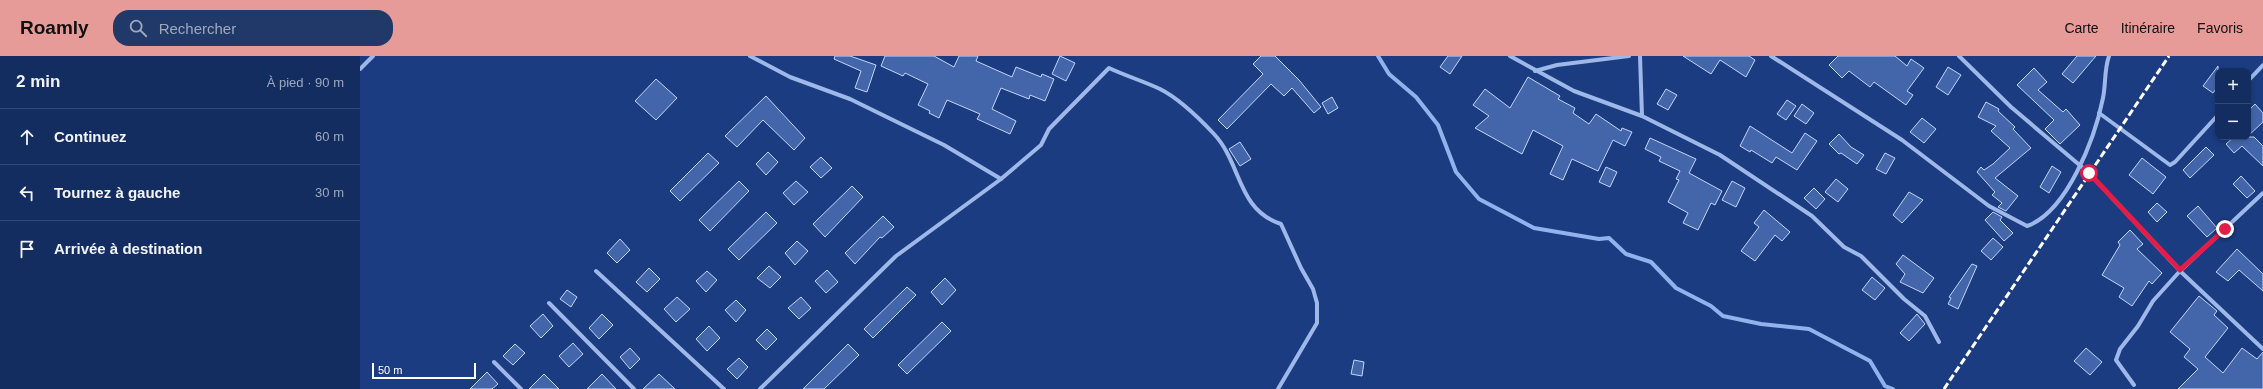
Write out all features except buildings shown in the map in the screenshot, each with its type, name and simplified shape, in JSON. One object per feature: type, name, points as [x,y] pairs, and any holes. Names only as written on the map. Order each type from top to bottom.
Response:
[{"type":"street","points":[[360,69],[373,56]]},
{"type":"street","points":[[750,56],[790,77],[850,99],[877,112],[944,145],[1001,179]]},
{"type":"street","points":[[1510,56],[1574,91],[1642,116],[1720,155],[1812,216],[1844,247],[1861,256],[1904,299],[1925,316],[1939,342]]},
{"type":"street","points":[[1535,71],[1557,65],[1629,56]]},
{"type":"street","points":[[1640,56],[1642,116]]},
{"type":"street","points":[[1772,56],[1902,140],[1989,206],[2027,226],[2039,222],[2066,191],[2080,166],[2099,113],[2103,96],[2104,71],[2109,56]]},
{"type":"street","points":[[1959,56],[2011,107],[2080,166],[2180,270],[2263,349]]},
{"type":"street","points":[[2251,78],[2263,65]]},
{"type":"street","points":[[760,389],[896,256],[1001,179],[1041,145],[1049,129],[1109,68],[1162,90],[1181,104],[1215,135],[1228,152],[1246,194],[1256,209],[1269,220],[1281,224],[1301,268],[1313,288],[1317,303],[1317,323],[1278,389]]},
{"type":"street","points":[[2099,113],[2170,165],[2176,162],[2215,117]]},
{"type":"street","points":[[2134,385],[2120,367],[2116,356],[2138,326],[2153,301],[2180,270],[2263,193]]},
{"type":"street","points":[[596,271],[724,389]]},
{"type":"street","points":[[549,303],[634,389]]},
{"type":"street","points":[[494,362],[521,389]]},
{"type":"waterway","points":[[1378,56],[1389,74],[1416,97],[1438,125],[1456,172],[1479,199],[1534,228],[1599,239],[1609,238],[1626,254],[1651,262],[1676,288],[1711,306],[1723,316],[1761,324],[1809,329],[1870,361],[1885,386],[1893,389]]},
{"type":"railway","points":[[1944,389],[2169,56]]},
{"type":"route","points":[[2089,173],[2180,270],[2225,229]]}]
